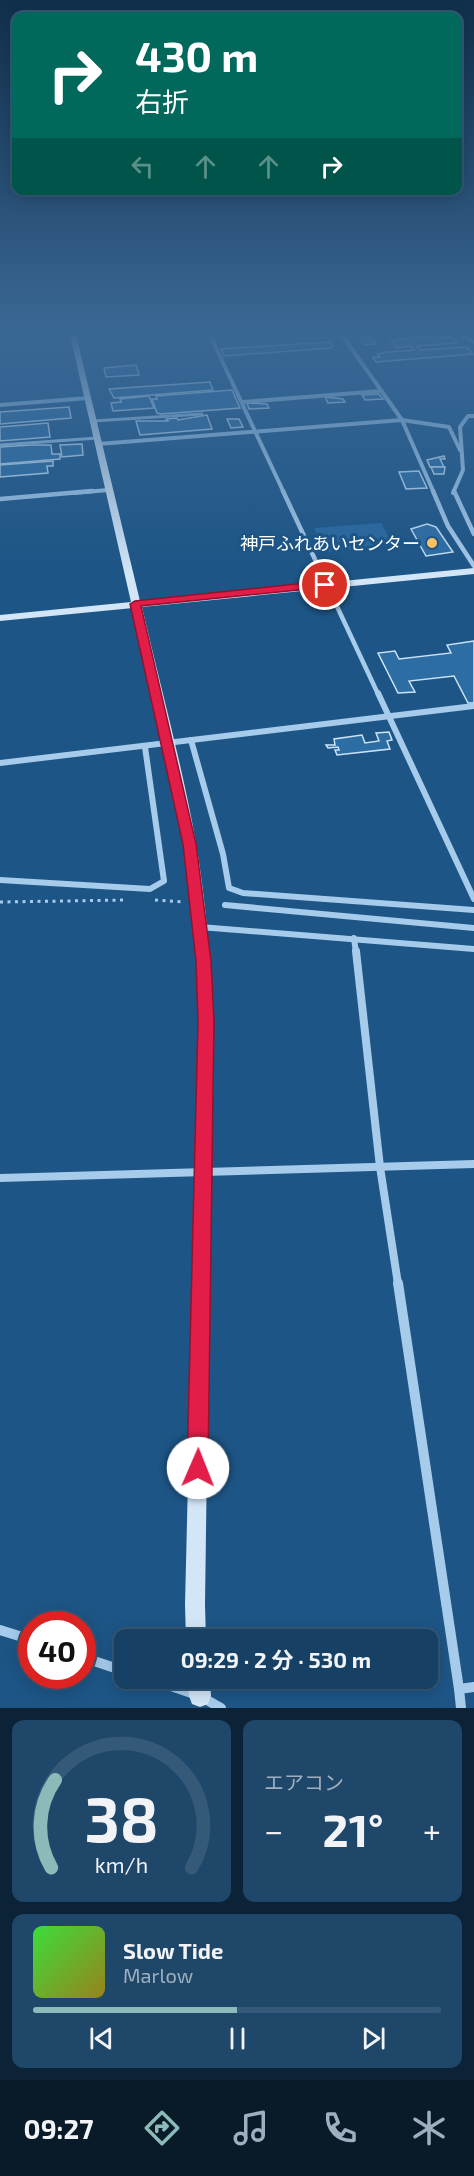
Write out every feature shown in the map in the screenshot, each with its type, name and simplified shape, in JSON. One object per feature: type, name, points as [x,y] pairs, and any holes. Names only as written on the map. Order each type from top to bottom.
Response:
[{"type":"street","points":[[91,415],[169,743],[190,844],[198,903],[206,1021],[196,1629]]},
{"type":"street","points":[[248,415],[325,585],[474,899]]},
{"type":"street","points":[[398,415],[448,526],[474,566]]},
{"type":"street","points":[[474,416],[468,416],[460,427],[463,470],[453,493],[474,534]]},
{"type":"street","points":[[97,441],[255,432],[402,420],[449,427],[460,450]]},
{"type":"street","points":[[0,499],[108,490]]},
{"type":"street","points":[[0,618],[474,571]]},
{"type":"street","points":[[0,764],[474,706]]},
{"type":"street","points":[[191,740],[223,854],[229,888],[243,894],[474,910]]},
{"type":"street","points":[[0,880],[150,889],[164,881],[145,747]]},
{"type":"street","points":[[225,905],[474,928]]},
{"type":"street","points":[[200,927],[474,949]]},
{"type":"street","points":[[354,938],[380,1167],[461,1708]]},
{"type":"street","points":[[0,1178],[474,1164]]},
{"type":"street","points":[[0,1630],[18,1636]]},
{"type":"street","points":[[96,1662],[114,1668]]},
{"type":"street","points":[[459,1689],[474,1687]]},
{"type":"street","points":[[184,1689],[201,1694],[221,1708]]},
{"type":"lane","points":[[93,422],[192,415]]},
{"type":"lane","points":[[0,445],[97,441]]},
{"type":"path","points":[[0,902],[137,900]]},
{"type":"path","points":[[149,900],[198,903]]},
{"type":"shaded area","points":[[381,523],[393,545],[325,552],[314,528]]},
{"type":"building","points":[[0,415],[70,415],[71,418],[0,424]]},
{"type":"building","points":[[207,415],[212,429],[140,435],[136,421],[168,421],[166,419],[177,418],[178,420]]},
{"type":"building","points":[[227,419],[239,419],[243,427],[231,428]]},
{"type":"building","points":[[48,423],[50,437],[0,441],[0,427]]},
{"type":"building","points":[[82,444],[83,455],[62,457],[60,445]]},
{"type":"building","points":[[51,445],[52,454],[60,454],[60,459],[0,464],[0,447]]},
{"type":"building","points":[[444,456],[445,459],[440,459],[444,467],[430,467],[427,460]]},
{"type":"building","points":[[53,461],[53,466],[47,466],[48,473],[0,477],[0,465]]},
{"type":"building","points":[[431,467],[445,467],[444,474],[434,474]]},
{"type":"building","points":[[419,471],[427,488],[406,489],[399,472]]},
{"type":"building","name":"神戸ふれあいセンター","points":[[427,524],[436,527],[453,552],[426,556],[411,529]]},
{"type":"building","points":[[474,641],[474,703],[468,703],[454,676],[409,681],[415,692],[398,693],[378,653],[395,651],[399,659],[451,653],[447,645]]},
{"type":"building","points":[[389,732],[392,740],[387,741],[390,749],[337,755],[335,750],[339,750],[338,747],[328,748],[326,745],[335,745],[334,739],[362,735],[365,743],[379,741],[376,733]]},
{"type":"place","name":"神戸ふれあいセンター","points":[[432,543]]},
{"type":"route","points":[[198,1468],[206,1021],[204,961],[190,844],[169,743],[135,604],[325,585]]}]
